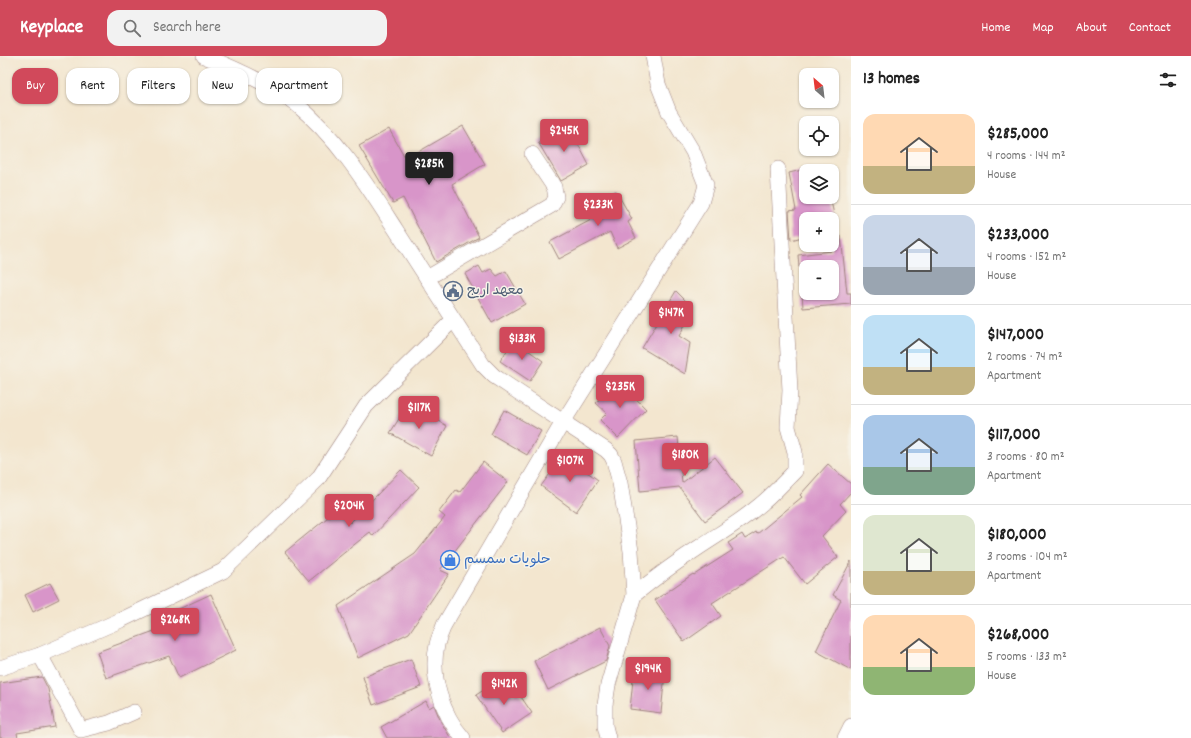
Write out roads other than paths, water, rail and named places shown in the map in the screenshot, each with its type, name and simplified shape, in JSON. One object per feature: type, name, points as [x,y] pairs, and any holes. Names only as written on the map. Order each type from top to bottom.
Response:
[{"type":"street","points":[[204,56],[265,84],[295,103],[317,124],[337,145],[364,181],[483,365],[494,376],[606,450],[611,455],[620,483],[624,506],[631,551],[634,595],[608,686],[605,705],[608,738]]},
{"type":"street","points":[[463,738],[451,721],[443,704],[436,681],[435,662],[437,645],[444,625],[563,422],[701,203],[706,185],[693,152],[669,112],[658,84],[653,56]]},
{"type":"street","points":[[427,278],[552,205],[556,197],[554,187],[532,154]]},
{"type":"street","points":[[634,595],[670,567],[750,513],[774,493],[795,471],[795,452],[788,427],[790,390],[778,169]]},
{"type":"street","points":[[0,668],[40,655],[121,620],[223,572],[318,479],[366,406],[454,320]]},
{"type":"street","points":[[40,655],[80,730],[109,723],[134,712]]},
{"type":"street","points":[[845,738],[851,726]]},
{"type":"place","name":"معهد اريج","points":[[453,291]]},
{"type":"place","name":"حلويات سمسم","points":[[450,560]]}]
